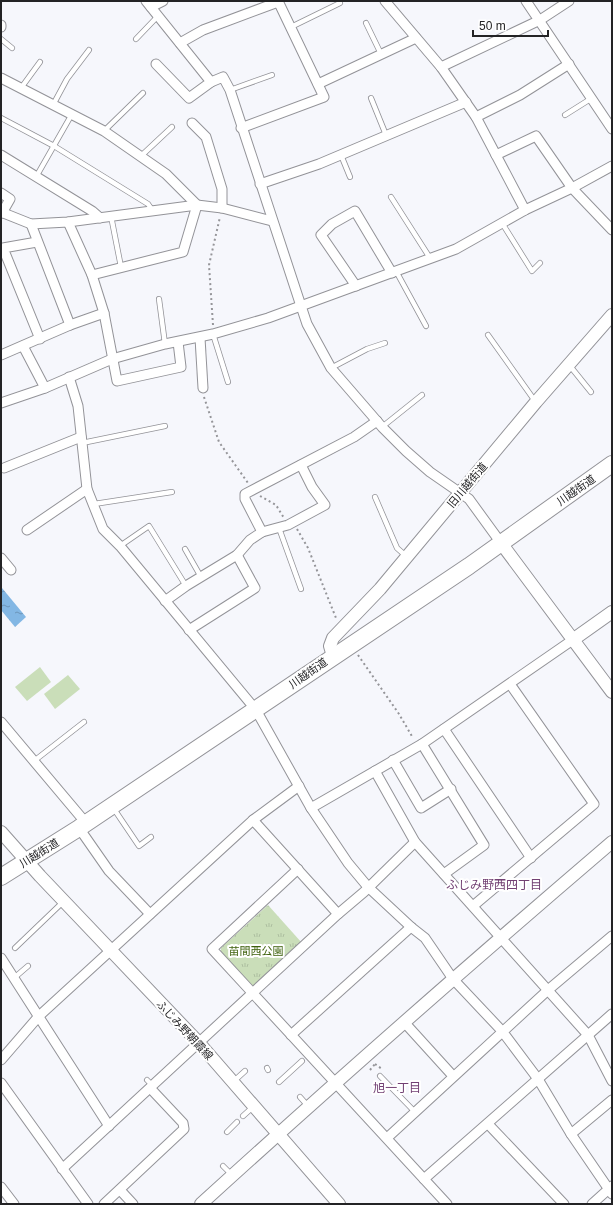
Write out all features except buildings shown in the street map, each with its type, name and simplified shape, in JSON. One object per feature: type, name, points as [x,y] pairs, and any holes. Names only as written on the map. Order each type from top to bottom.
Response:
[{"type":"highway","name":"川越街道","points":[[1,877],[112,806],[256,710],[333,656],[501,543],[612,464]]},
{"type":"street","points":[[163,1],[149,4],[211,82]]},
{"type":"street","points":[[385,1],[441,67],[466,102],[476,117],[525,210]]},
{"type":"street","points":[[526,1],[612,129]]},
{"type":"street","points":[[441,67],[540,20],[569,1]]},
{"type":"street","points":[[180,43],[203,30],[278,2],[324,97],[241,128]]},
{"type":"street","points":[[318,84],[416,38]]},
{"type":"street","points":[[156,64],[189,98],[211,82],[223,77],[230,90],[241,128],[300,306],[307,324],[331,368],[380,424],[430,472],[469,499],[612,692]]},
{"type":"street","points":[[476,117],[520,95],[569,64]]},
{"type":"street","points":[[1,78],[104,131],[166,174],[197,205]]},
{"type":"street","points":[[260,184],[341,155],[466,102]]},
{"type":"street","points":[[192,123],[206,138],[222,189],[222,208]]},
{"type":"street","points":[[496,155],[536,136],[572,188],[612,230]]},
{"type":"street","points":[[1,155],[92,211],[100,218]]},
{"type":"street","points":[[1,403],[45,388],[112,359],[164,344],[200,338],[213,334],[300,306],[456,249],[525,210],[572,188],[612,166]]},
{"type":"street","points":[[1,193],[10,199],[1,212],[30,224],[68,222],[197,205],[222,208],[272,221]]},
{"type":"street","points":[[92,275],[183,252],[197,205]]},
{"type":"street","points":[[356,286],[321,234],[332,224],[355,211],[394,272]]},
{"type":"street","points":[[68,222],[92,275],[104,313],[117,381],[181,368],[178,342]]},
{"type":"street","points":[[30,224],[70,325]]},
{"type":"street","points":[[37,242],[3,248],[40,339]]},
{"type":"street","points":[[1,355],[70,325],[104,313]]},
{"type":"street","name":"旧川越街道","points":[[333,656],[330,646],[333,638],[380,589],[536,402],[612,315]]},
{"type":"street","points":[[200,338],[203,388]]},
{"type":"street","points":[[22,346],[45,388]]},
{"type":"street","points":[[69,378],[78,406],[87,489],[103,529],[120,546],[256,710],[311,808],[348,863],[368,887],[425,938],[453,979],[502,1031],[538,1079],[571,1134],[611,1190],[592,1204]]},
{"type":"street","points":[[262,532],[245,499],[245,494],[380,424]]},
{"type":"street","points":[[4,468],[81,440]]},
{"type":"street","points":[[165,601],[186,586],[237,555],[250,540],[262,532],[288,525],[326,505],[312,487],[301,465]]},
{"type":"street","points":[[26,530],[87,489]]},
{"type":"street","points":[[189,630],[255,588],[237,555]]},
{"type":"street","points":[[1,558],[11,570]]},
{"type":"street","points":[[311,808],[444,729],[612,612]]},
{"type":"street","points":[[473,906],[594,804],[510,684]]},
{"type":"street","points":[[1,722],[34,761],[82,825],[109,871],[150,914]]},
{"type":"street","points":[[444,729],[530,858]]},
{"type":"street","points":[[419,745],[451,790],[484,845],[444,874]]},
{"type":"street","points":[[393,760],[421,808],[451,790]]},
{"type":"street","points":[[375,771],[415,842],[588,1035],[612,1081]]},
{"type":"street","points":[[1,1060],[7,1048],[25,1027],[111,951],[253,820],[299,786]]},
{"type":"street","points":[[253,820],[338,914]]},
{"type":"street","name":"ふじみ野朝霞線","points":[[1,832],[64,901],[199,1043],[339,1204]]},
{"type":"street","points":[[62,1169],[109,1126],[167,1069],[199,1043],[415,842]]},
{"type":"street","points":[[201,1204],[404,1022],[612,842]]},
{"type":"street","points":[[298,869],[212,949],[447,1204]]},
{"type":"street","points":[[291,1035],[411,927]]},
{"type":"street","points":[[387,1138],[502,1031],[612,936]]},
{"type":"street","points":[[1,958],[109,1126]]},
{"type":"street","points":[[424,1179],[612,1014]]},
{"type":"street","points":[[404,1022],[453,1076]]},
{"type":"street","points":[[1,1083],[88,1204]]},
{"type":"street","points":[[104,1204],[184,1129],[183,1123],[150,1085]]},
{"type":"street","points":[[571,1134],[612,1100]]},
{"type":"street","points":[[488,1124],[564,1204]]},
{"type":"street","points":[[1,1187],[14,1204]]},
{"type":"street","points":[[120,1190],[133,1204]]},
{"type":"lane","points":[[291,27],[340,3]]},
{"type":"lane","points":[[136,39],[158,16]]},
{"type":"lane","points":[[366,23],[381,54]]},
{"type":"lane","points":[[1,39],[12,48]]},
{"type":"lane","points":[[53,105],[68,79],[89,50]]},
{"type":"lane","points":[[21,88],[40,62]]},
{"type":"lane","points":[[230,90],[272,75]]},
{"type":"lane","points":[[104,131],[143,93]]},
{"type":"lane","points":[[371,98],[386,135]]},
{"type":"lane","points":[[566,115],[592,98]]},
{"type":"lane","points":[[36,177],[72,114]]},
{"type":"lane","points":[[1,118],[54,146],[148,204],[153,211]]},
{"type":"lane","points":[[141,156],[172,127]]},
{"type":"lane","points":[[341,155],[350,177]]},
{"type":"lane","points":[[391,197],[430,258]]},
{"type":"lane","points":[[111,216],[121,267]]},
{"type":"lane","points":[[502,223],[532,271],[540,263]]},
{"type":"lane","points":[[394,272],[426,326]]},
{"type":"lane","points":[[159,299],[164,344]]},
{"type":"lane","points":[[213,334],[228,382]]},
{"type":"lane","points":[[488,335],[536,402]]},
{"type":"lane","points":[[331,368],[367,349],[385,343]]},
{"type":"lane","points":[[569,364],[591,392]]},
{"type":"lane","points":[[380,424],[422,395]]},
{"type":"lane","points":[[81,440],[165,426]]},
{"type":"lane","points":[[94,504],[172,492]]},
{"type":"lane","points":[[375,497],[397,548],[407,557]]},
{"type":"lane","points":[[120,546],[148,526],[186,586]]},
{"type":"lane","points":[[279,528],[301,589]]},
{"type":"lane","points":[[184,549],[201,577]]},
{"type":"lane","points":[[34,761],[84,722]]},
{"type":"lane","points":[[112,806],[139,846],[151,837]]},
{"type":"lane","points":[[15,948],[64,901]]},
{"type":"lane","points":[[14,978],[28,966]]},
{"type":"lane","points":[[279,1082],[302,1062]]},
{"type":"lane","points":[[233,1082],[246,1071]]},
{"type":"lane","points":[[380,1076],[414,1112]]},
{"type":"lane","points":[[300,1097],[309,1106]]},
{"type":"lane","points":[[243,1116],[254,1106]]},
{"type":"lane","points":[[227,1132],[237,1122]]},
{"type":"lane","points":[[224,1166],[232,1175]]},
{"type":"path","points":[[213,334],[209,265],[222,208]]},
{"type":"path","points":[[203,388],[207,408],[219,442],[257,494],[276,505],[288,525],[300,532],[338,624]]},
{"type":"path","points":[[355,651],[419,745]]},
{"type":"green space","points":[[40,667],[51,682],[27,701],[15,687]]},
{"type":"green space","points":[[68,675],[80,689],[55,709],[44,694]]},
{"type":"green space","name":"苗間西公園","points":[[268,905],[302,943],[256,985],[252,985],[221,952],[221,948]]},
{"type":"water","points":[[2,588],[26,617],[15,627],[1,610]]},
{"type":"district","name":"ふじみ野西四丁目","points":[[494,885]]},
{"type":"district","name":"旭一丁目","points":[[397,1088]]}]
